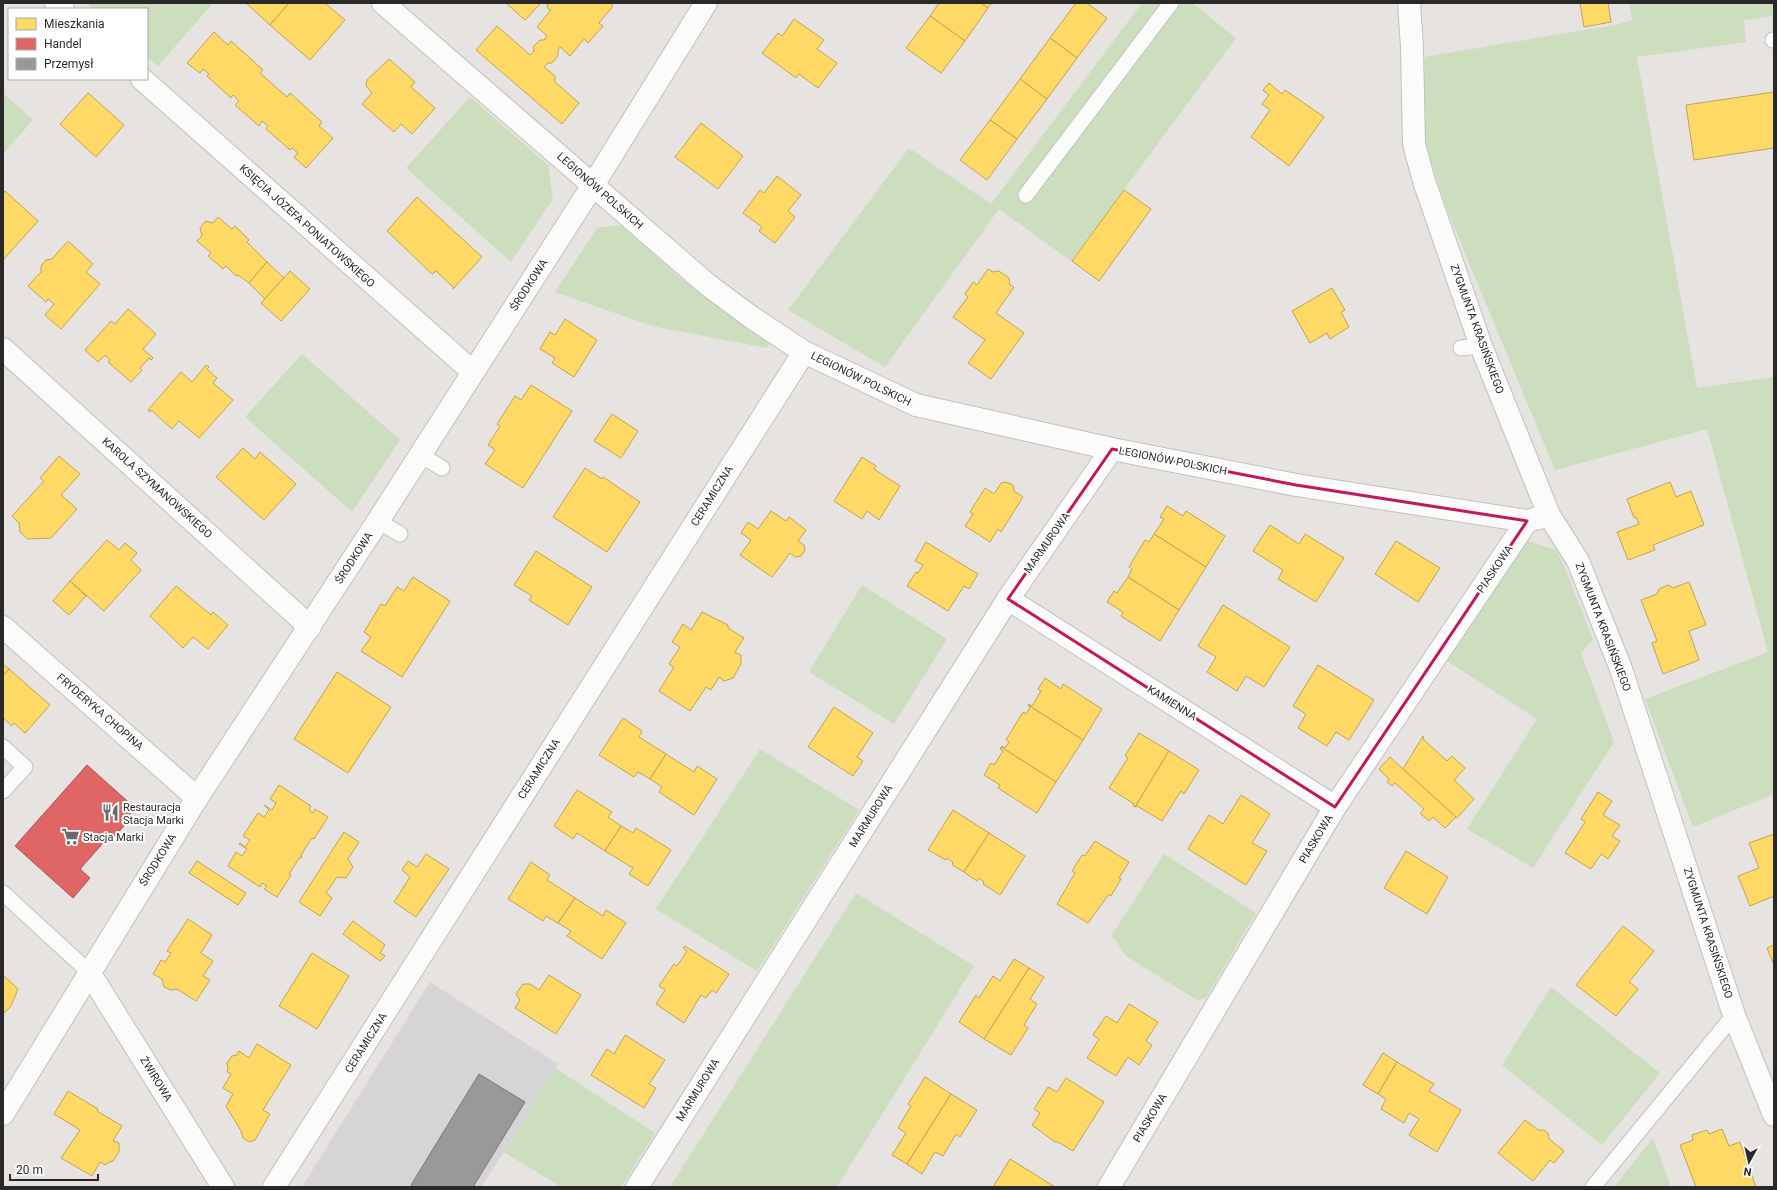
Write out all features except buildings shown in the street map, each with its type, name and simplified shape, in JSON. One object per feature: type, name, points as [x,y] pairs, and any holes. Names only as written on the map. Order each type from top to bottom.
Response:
[{"type":"street","name":"LEGIONÓW POLSKICH","points":[[384,3],[594,184],[708,285],[751,317],[804,352],[916,406],[1112,449],[1296,485],[1527,521]]},
{"type":"street","name":"ŚRODKOWA","points":[[3,1114],[197,798],[310,627],[594,184],[706,3]]},
{"type":"street","name":"ZYGMUNTA KRASIŃSKIEGO","points":[[1409,3],[1412,47],[1414,144],[1471,347],[1549,515],[1578,561],[1621,669],[1734,1015],[1774,1115]]},
{"type":"street","name":"KSIĘCIA JÓZEFA PONIATOWSKIEGO","points":[[143,80],[473,372]]},
{"type":"street","name":"KAROLA SZYMANOWSKIEGO","points":[[3,349],[310,627]]},
{"type":"street","name":"CERAMICZNA","points":[[274,1187],[804,352]]},
{"type":"street","name":"MARMUROWA","points":[[637,1187],[1008,600],[1112,449]]},
{"type":"street","points":[[1527,521],[1549,515]]},
{"type":"street","name":"PIASKOWA","points":[[1109,1187],[1336,807],[1527,521]]},
{"type":"street","name":"KAMIENNA","points":[[1008,600],[1336,807]]},
{"type":"street","name":"FRYDERYKA CHOPINA","points":[[3,627],[197,798]]},
{"type":"street","name":"ŻWIROWA","points":[[89,972],[223,1187]]},
{"type":"lane","points":[[1026,195],[1171,3]]},
{"type":"lane","points":[[420,454],[442,468]]},
{"type":"lane","points":[[378,521],[400,534]]},
{"type":"lane","points":[[3,747],[25,767],[3,791]]},
{"type":"lane","points":[[3,893],[89,972]]},
{"type":"lane","points":[[1593,1187],[1734,1015]]},
{"type":"highlighted area","points":[[1112,449],[1296,485],[1527,521],[1335,807],[1008,599]]},
{"type":"shaded area","points":[[430,982],[558,1064],[504,1152],[481,1187],[302,1187]]},
{"type":"green space","points":[[86,3],[213,3],[158,66],[148,58],[148,8],[92,8]]},
{"type":"green space","points":[[1142,3],[1192,3],[1236,38],[1071,261],[999,209],[885,367],[788,310],[909,148],[991,204]]},
{"type":"green space","points":[[1629,3],[1774,3],[1774,16],[1744,20],[1746,42],[1637,57],[1697,388],[1774,377],[1774,794],[1693,827],[1645,699],[1768,652],[1707,429],[1555,470],[1448,212],[1422,135],[1425,57],[1615,25],[1632,20]]},
{"type":"green space","points":[[3,93],[33,120],[3,154]]},
{"type":"green space","points":[[470,97],[548,165],[553,199],[511,262],[406,168]]},
{"type":"green space","points":[[621,225],[680,278],[769,344],[767,348],[652,326],[555,292],[597,228]]},
{"type":"green space","points":[[302,354],[400,440],[352,512],[245,417]]},
{"type":"green space","points":[[1527,541],[1556,550],[1564,566],[1593,639],[1581,653],[1614,742],[1533,868],[1467,829],[1537,719],[1447,661]]},
{"type":"green space","points":[[862,585],[947,639],[894,724],[809,672]]},
{"type":"green space","points":[[760,749],[859,810],[757,971],[656,909]]},
{"type":"green space","points":[[1164,854],[1256,913],[1206,998],[1197,1000],[1126,956],[1112,935]]},
{"type":"green space","points":[[856,893],[974,966],[837,1187],[670,1187]]},
{"type":"green space","points":[[1551,987],[1660,1073],[1602,1145],[1502,1065]]},
{"type":"green space","points":[[555,1068],[655,1133],[621,1187],[561,1187],[504,1152]]},
{"type":"green space","points":[[1653,1138],[1671,1187],[1614,1187]]},
{"type":"place","name":"Restauracja Stacja Marki","points":[[110,813]]},
{"type":"place","name":"Stacja Marki","points":[[70,837]]}]
